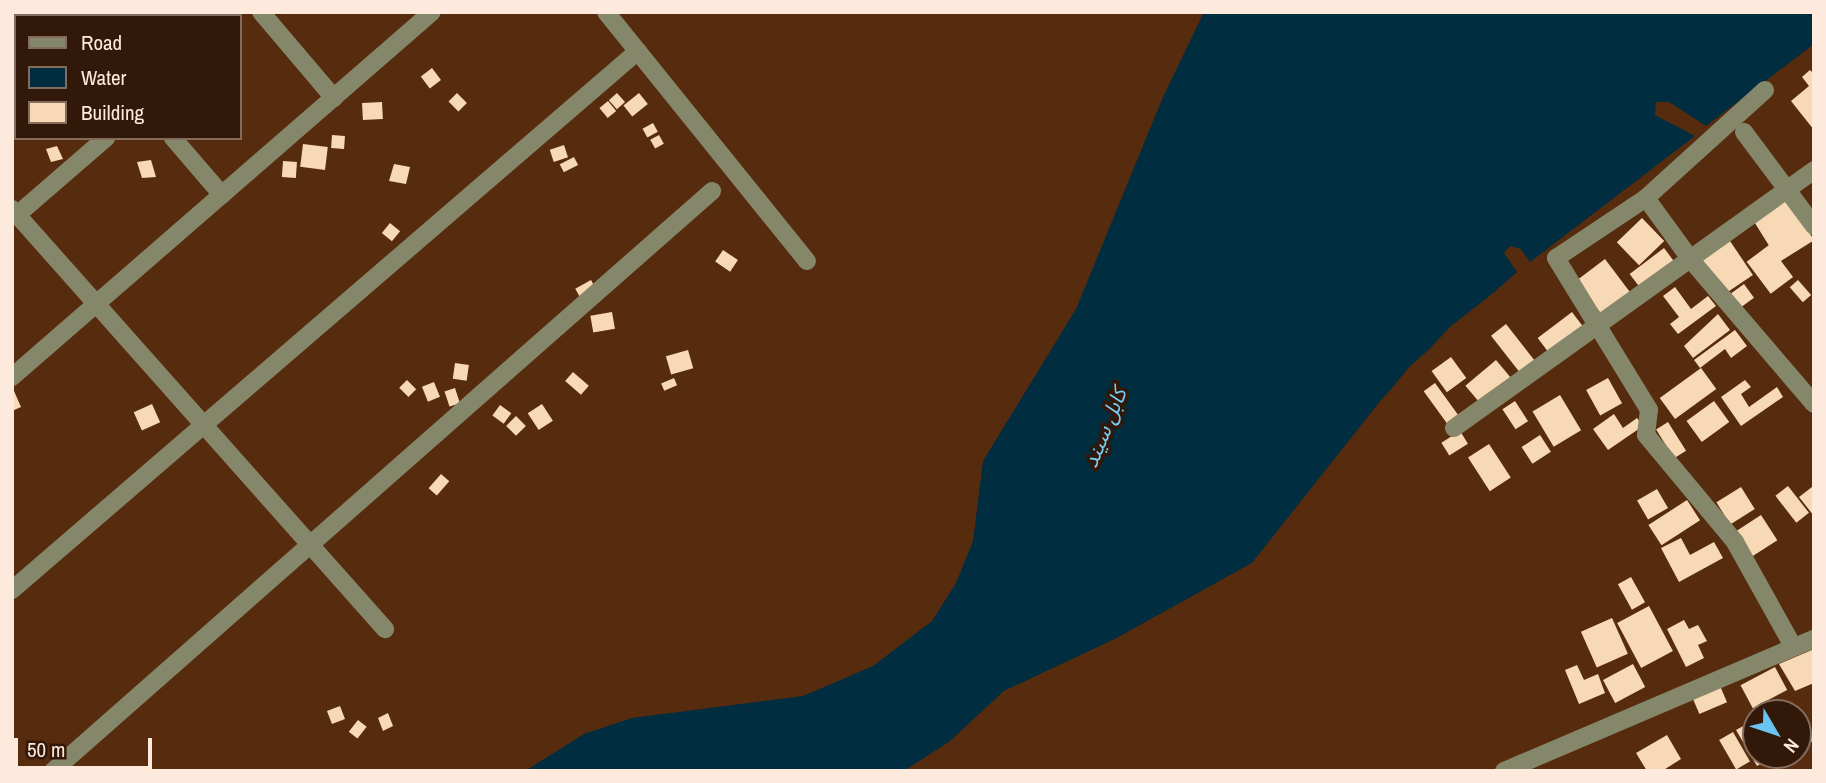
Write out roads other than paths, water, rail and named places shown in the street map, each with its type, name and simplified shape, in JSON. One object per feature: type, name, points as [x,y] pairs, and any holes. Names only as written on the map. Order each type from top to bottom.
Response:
[{"type":"street","points":[[261,12],[334,98]]},
{"type":"street","points":[[12,377],[432,12]]},
{"type":"street","points":[[606,12],[807,261]]},
{"type":"street","points":[[12,590],[638,51]]},
{"type":"street","points":[[1765,90],[1646,198],[1556,258],[1649,410],[1646,435],[1735,542],[1793,646]]},
{"type":"street","points":[[1744,132],[1784,190],[1814,226]]},
{"type":"street","points":[[104,140],[15,212],[385,629]]},
{"type":"street","points":[[175,140],[222,195]]},
{"type":"street","points":[[1454,428],[1599,329],[1814,170]]},
{"type":"street","points":[[54,771],[712,191]]},
{"type":"street","points":[[1646,198],[1691,260],[1814,404]]},
{"type":"street","points":[[1504,771],[1814,639]]},
{"type":"water","name":"کابل سيند","points":[[1204,12],[1814,12],[1814,44],[1451,326],[1381,400],[1252,563],[1115,639],[1004,691],[949,742],[904,771],[525,771],[584,734],[632,718],[803,696],[873,666],[932,621],[956,583],[973,541],[983,461],[1076,309],[1163,97]]}]
